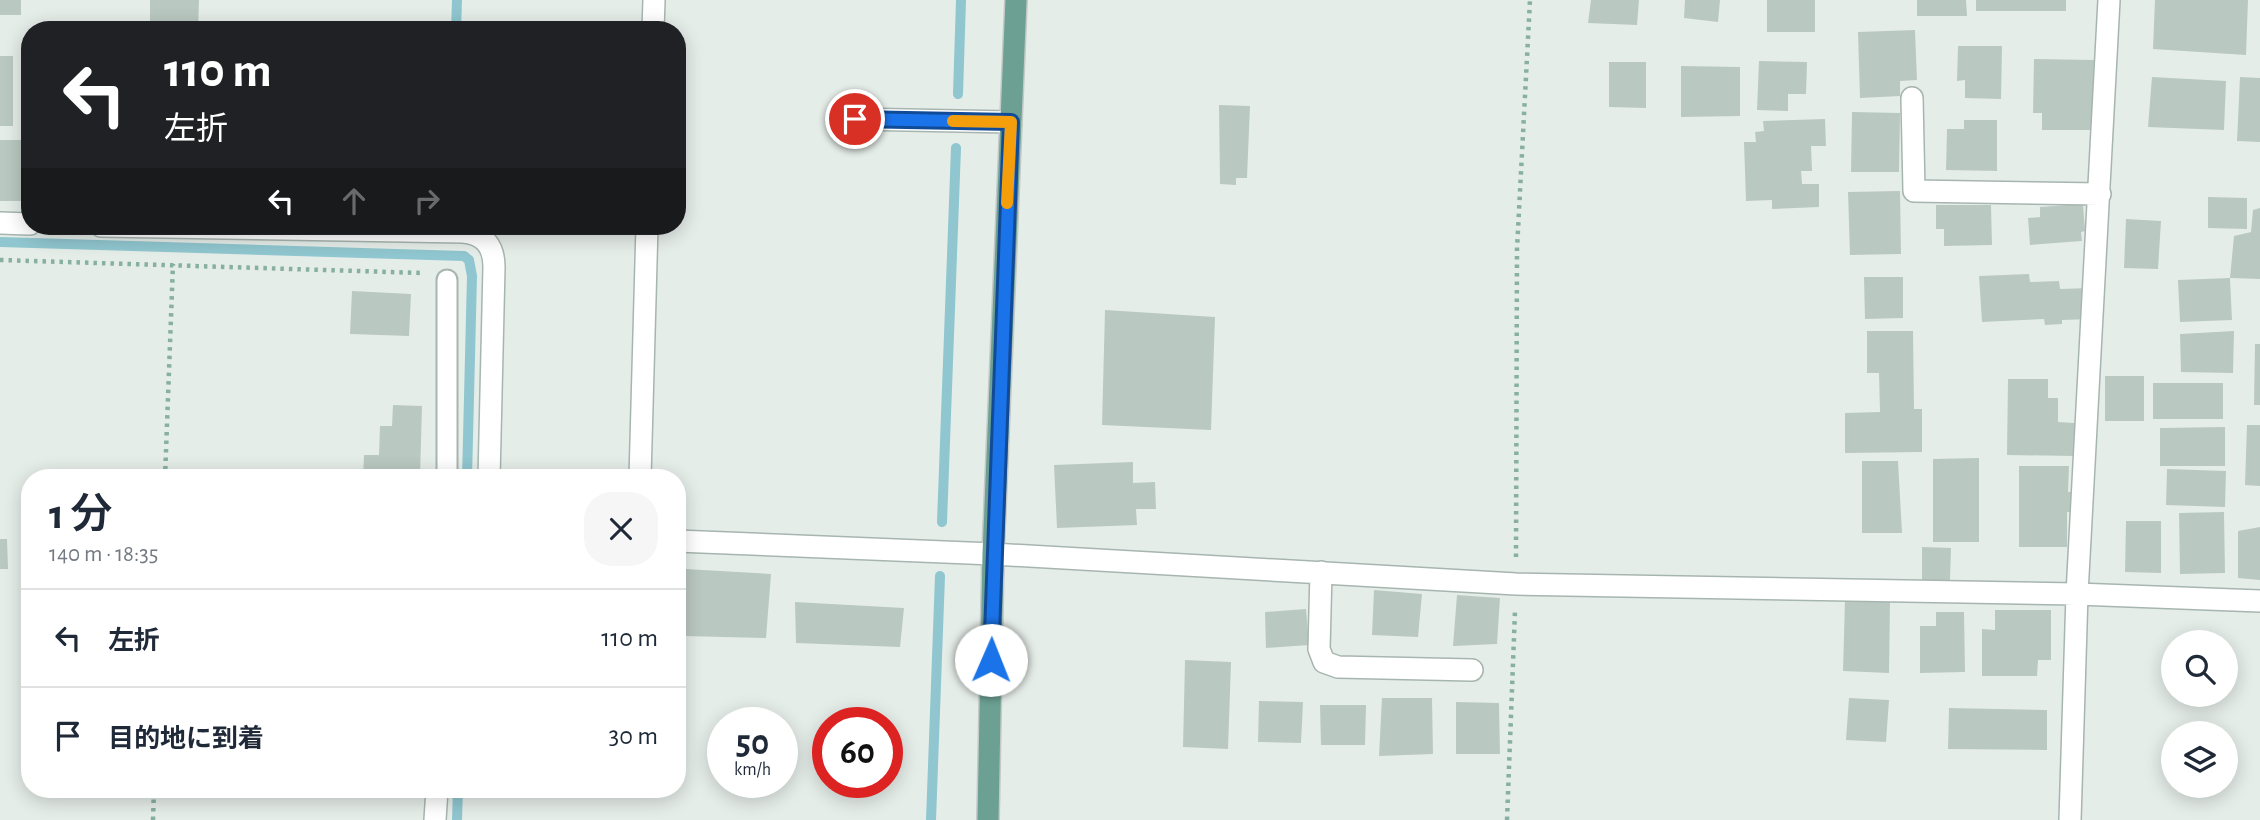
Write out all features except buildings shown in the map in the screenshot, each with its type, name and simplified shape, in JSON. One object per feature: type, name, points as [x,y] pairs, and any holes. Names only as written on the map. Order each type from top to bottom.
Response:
[{"type":"main road","points":[[988,820],[993,554],[1016,0]]},
{"type":"street","points":[[653,21],[654,0]]},
{"type":"street","points":[[2070,820],[2077,594],[2101,194],[2109,0]]},
{"type":"street","points":[[1912,98],[1914,191],[2101,194]]},
{"type":"street","points":[[855,119],[1011,122]]},
{"type":"street","points":[[0,223],[21,224]]},
{"type":"street","points":[[473,235],[483,238],[490,245],[494,267],[489,469]]},
{"type":"street","points":[[640,469],[647,235]]},
{"type":"street","points":[[686,541],[993,554],[1516,584],[2077,594],[2260,601]]},
{"type":"street","points":[[1321,572],[1319,649],[1324,662],[1338,667],[1472,670]]},
{"type":"street","points":[[435,820],[436,798]]},
{"type":"lane","points":[[447,280],[447,469]]},
{"type":"path","points":[[1507,820],[1516,584],[1517,249],[1530,0]]},
{"type":"path","points":[[0,260],[428,273],[447,280]]},
{"type":"path","points":[[165,469],[173,264]]},
{"type":"path","points":[[153,820],[154,798]]},
{"type":"waterway","points":[[456,21],[457,0]]},
{"type":"waterway","points":[[958,94],[961,0]]},
{"type":"waterway","points":[[942,522],[956,148]]},
{"type":"waterway","points":[[0,242],[464,256],[469,260],[472,276],[467,469]]},
{"type":"waterway","points":[[931,820],[940,576]]},
{"type":"waterway","points":[[457,820],[458,798]]},
{"type":"slow traffic","points":[[953,121],[1011,122],[1007,203]]},
{"type":"route","points":[[855,119],[1011,122],[991,660]]}]
